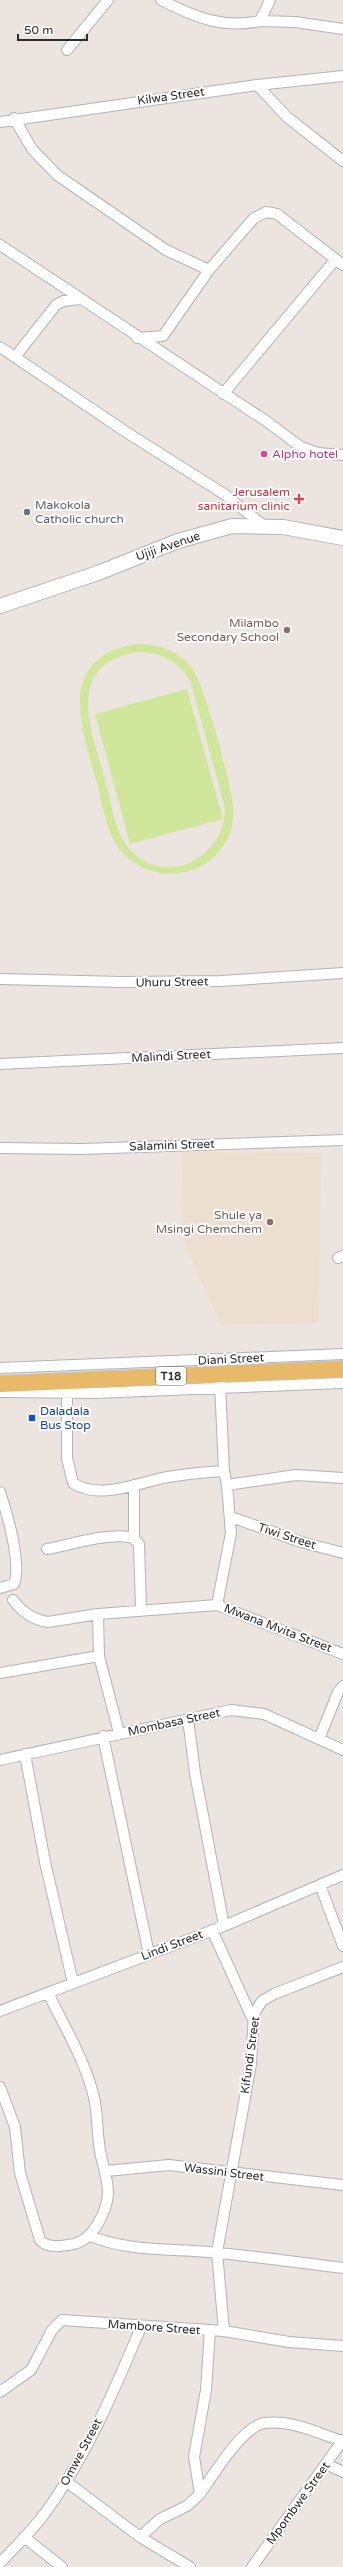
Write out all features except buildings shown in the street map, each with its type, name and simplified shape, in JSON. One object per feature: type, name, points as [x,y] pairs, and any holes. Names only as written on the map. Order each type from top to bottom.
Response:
[{"type":"main road","name":"Ujiji Avenue","points":[[0,606],[98,573],[178,541],[232,526],[264,526],[304,529],[343,538]]},
{"type":"main road","name":"T18","points":[[0,1384],[220,1382],[343,1369]]},
{"type":"street","points":[[67,50],[108,0]]},
{"type":"street","points":[[161,0],[202,20],[216,23],[238,24],[260,21],[295,22],[343,29]]},
{"type":"street","points":[[260,21],[270,0]]},
{"type":"street","name":"Kilwa Street","points":[[0,122],[14,118],[257,85],[343,76]]},
{"type":"street","points":[[257,85],[287,117],[343,161]]},
{"type":"street","points":[[14,118],[32,149],[57,175],[166,250],[209,270]]},
{"type":"street","points":[[137,338],[163,336],[209,270],[254,218],[266,212],[277,214],[339,262],[223,394]]},
{"type":"street","points":[[0,245],[137,338],[282,432],[301,447],[318,453],[343,455]]},
{"type":"street","points":[[52,280],[57,293],[56,305]]},
{"type":"street","points":[[16,357],[56,305],[63,301],[80,299]]},
{"type":"street","points":[[0,347],[126,432],[224,494],[264,526]]},
{"type":"street","name":"Uhuru Street","points":[[0,979],[122,982],[221,981],[343,973]]},
{"type":"street","name":"Malindi Street","points":[[0,1064],[343,1048]]},
{"type":"street","name":"Salamini Street","points":[[0,1148],[82,1149],[343,1140]]},
{"type":"street","name":"Diani Street","points":[[0,1368],[343,1354]]},
{"type":"street","points":[[0,1392],[67,1394],[220,1382],[343,1383]]},
{"type":"street","points":[[217,1604],[231,1533],[231,1517],[224,1471],[220,1382]]},
{"type":"street","points":[[67,1394],[67,1458],[73,1483],[82,1490],[97,1491],[169,1477],[224,1471]]},
{"type":"street","points":[[227,1486],[296,1475],[343,1478]]},
{"type":"street","points":[[134,1485],[134,1539]]},
{"type":"street","points":[[0,1492],[12,1543],[16,1578],[14,1584],[0,1588]]},
{"type":"street","name":"Tiwi Street","points":[[231,1517],[301,1542],[343,1554]]},
{"type":"street","points":[[47,1549],[98,1539],[129,1537],[134,1539],[139,1544],[141,1610]]},
{"type":"street","name":"Mwana Mvita Street","points":[[13,1600],[21,1610],[40,1621],[54,1622],[98,1614],[217,1604],[343,1654]]},
{"type":"street","points":[[98,1614],[98,1656],[119,1733]]},
{"type":"street","points":[[0,1674],[98,1656]]},
{"type":"street","points":[[319,1739],[338,1692],[343,1686]]},
{"type":"street","name":"Mombasa Street","points":[[0,1760],[103,1736],[231,1710],[264,1714],[343,1750]]},
{"type":"street","points":[[188,1719],[194,1766],[224,1926]]},
{"type":"street","points":[[103,1736],[148,1954]]},
{"type":"street","points":[[25,1754],[45,1862],[73,1983]]},
{"type":"street","name":"Lindi Street","points":[[0,2010],[224,1926],[343,1875]]},
{"type":"street","points":[[320,1885],[343,1946]]},
{"type":"street","points":[[212,1930],[253,2020]]},
{"type":"street","name":"Kifundi Street","points":[[224,2331],[218,2252],[251,2064],[253,2020],[257,2008],[262,2001],[274,1994],[343,1967]]},
{"type":"street","points":[[0,2087],[16,2126],[20,2173],[40,2240],[44,2244],[56,2246],[76,2244],[90,2236],[108,2203],[106,2171],[99,2142],[94,2101],[89,2082],[82,2062],[48,1993]]},
{"type":"street","name":"Wassini Street","points":[[106,2171],[169,2165],[343,2185]]},
{"type":"street","points":[[90,2236],[111,2244],[131,2248],[218,2252],[343,2268]]},
{"type":"street","name":"Mambore Street","points":[[0,2392],[30,2370],[52,2330],[60,2321],[224,2331],[288,2342],[343,2346]]},
{"type":"street","name":"Omwe Street","points":[[0,2563],[44,2515],[67,2482],[123,2370],[141,2327]]},
{"type":"street","points":[[200,2494],[194,2457],[206,2390],[210,2330]]},
{"type":"street","points":[[140,2536],[166,2515],[187,2506],[200,2494],[244,2436],[258,2425],[264,2423],[287,2424],[343,2440]]},
{"type":"street","name":"Mpombwe Street","points":[[252,2567],[343,2440]]},
{"type":"street","points":[[326,2464],[343,2472]]},
{"type":"street","points":[[67,2482],[140,2536],[190,2567]]},
{"type":"street","points":[[24,2537],[62,2567]]},
{"type":"shaded area","points":[[182,1152],[321,1153],[319,1323],[221,1325],[183,1240]]},
{"type":"green space","points":[[136,644],[152,645],[166,649],[180,656],[186,661],[197,677],[216,733],[231,793],[233,815],[230,833],[222,848],[210,860],[197,868],[182,873],[166,874],[150,871],[135,863],[122,852],[112,837],[106,820],[85,740],[81,719],[80,698],[84,680],[93,664],[110,652]],"holes":[[[137,652],[146,652],[168,659],[180,668],[190,680],[225,808],[222,826],[215,842],[203,854],[189,863],[173,867],[157,866],[141,859],[127,846],[123,840],[116,824],[90,724],[88,704],[90,687],[98,671],[113,659]]]},
{"type":"green space","points":[[187,689],[223,819],[130,844],[95,714]]},
{"type":"place","name":"Alpho hotel","points":[[264,454]]},
{"type":"place","name":"Jerusalem sanitarium clinic","points":[[299,499]]},
{"type":"place","name":"Makokola Catholic church","points":[[27,512]]},
{"type":"place","name":"Milambo Secondary School","points":[[287,630]]},
{"type":"place","name":"Shule ya Msingi Chemchem","points":[[270,1222]]},
{"type":"place","name":"Daladala Bus Stop","points":[[32,1418]]}]
